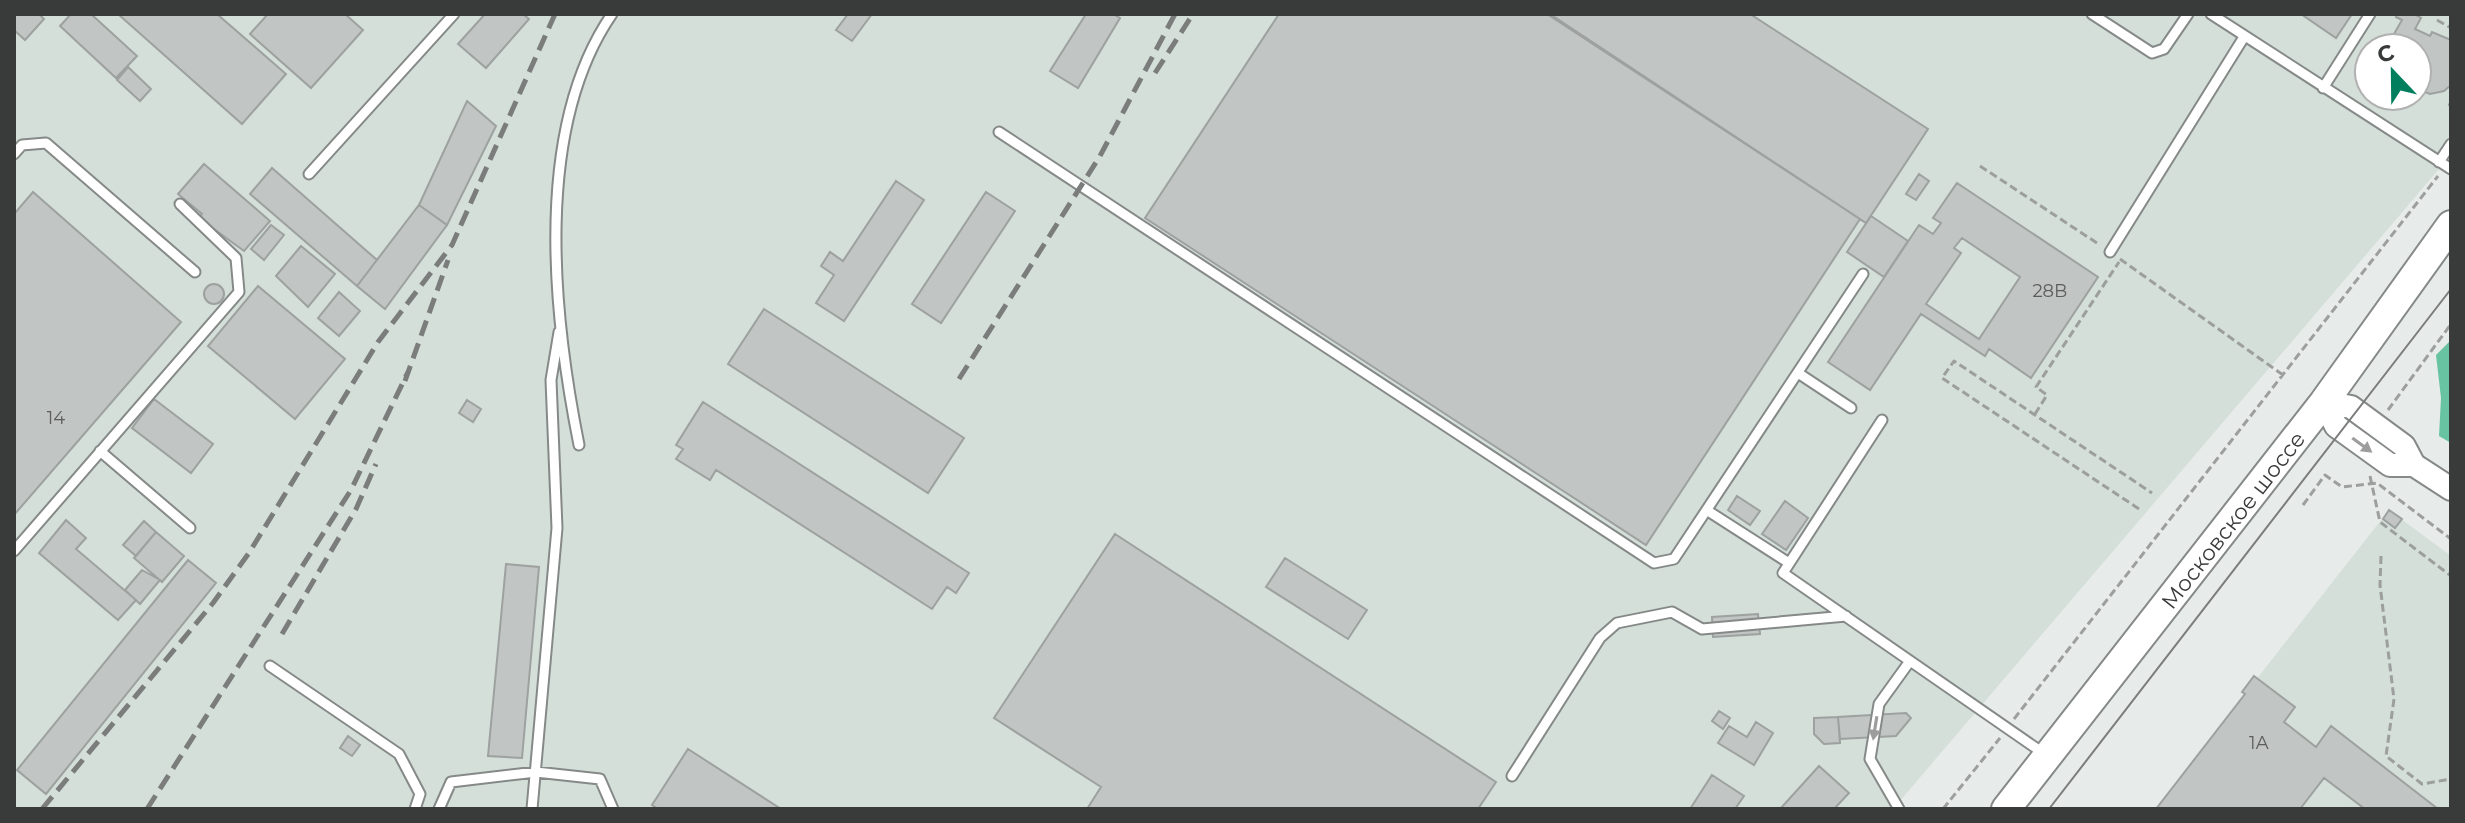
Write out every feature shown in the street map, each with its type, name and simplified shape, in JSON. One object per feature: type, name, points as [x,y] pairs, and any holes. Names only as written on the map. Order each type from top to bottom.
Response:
[{"type":"main road","name":"Московское шоссе","points":[[2006,809],[2324,402],[2451,225]]},
{"type":"street","points":[[2324,402],[2336,426],[2390,465],[2414,465],[2451,489]]},
{"type":"lane","points":[[309,174],[454,14]]},
{"type":"lane","points":[[579,445],[559,332],[557,260],[567,116],[601,31],[612,14]]},
{"type":"lane","points":[[2092,14],[2152,53],[2164,49],[2188,14]]},
{"type":"lane","points":[[2211,14],[2445,166],[2451,144]]},
{"type":"lane","points":[[2323,88],[2370,14]]},
{"type":"lane","points":[[2110,252],[2244,37]]},
{"type":"lane","points":[[999,132],[1654,563],[1674,559],[1863,274]]},
{"type":"lane","points":[[14,154],[22,145],[46,143],[195,272]]},
{"type":"lane","points":[[14,551],[239,292],[236,258],[180,204]]},
{"type":"lane","points":[[532,809],[557,528],[551,395],[559,332]]},
{"type":"lane","points":[[1798,373],[1851,408]]},
{"type":"lane","points":[[1882,420],[1783,573],[2049,757]]},
{"type":"lane","points":[[100,451],[190,528]]},
{"type":"lane","points":[[1708,511],[1789,563]]},
{"type":"lane","points":[[1512,776],[1600,638],[1617,623],[1672,612],[1702,629],[1846,616]]},
{"type":"lane","points":[[1899,809],[1870,759],[1879,704],[1910,661]]},
{"type":"lane","points":[[270,666],[399,754],[420,794],[415,809]]},
{"type":"lane","points":[[439,809],[451,782],[536,772],[600,779],[613,809]]},
{"type":"path","points":[[2437,20],[2451,28]]},
{"type":"path","points":[[1980,166],[2121,259],[2283,375]]},
{"type":"path","points":[[1943,809],[2445,166]]},
{"type":"path","points":[[2035,414],[2047,395],[2036,387],[2121,259]]},
{"type":"path","points":[[2386,413],[2451,324]]},
{"type":"path","points":[[2139,509],[1942,378],[1954,361],[2152,493]]},
{"type":"path","points":[[2369,469],[2380,522],[2451,576]]},
{"type":"path","points":[[2303,505],[2325,475],[2342,487],[2377,483],[2451,539]]},
{"type":"path","points":[[2381,556],[2380,585],[2394,699],[2386,756],[2422,784],[2451,779]]},
{"type":"shaded area","points":[[14,14],[2451,14],[2451,155],[1893,809],[14,809]]},
{"type":"shaded area","points":[[2389,510],[2451,556],[2451,809],[2155,809]]},
{"type":"green space","points":[[2451,340],[2451,443],[2439,436],[2441,398],[2436,355]]},
{"type":"building","points":[[14,14],[39,14],[44,19],[25,40],[14,30]]},
{"type":"building","points":[[71,14],[91,14],[137,56],[116,78],[60,26]]},
{"type":"building","points":[[118,14],[217,14],[286,74],[242,124]]},
{"type":"building","points":[[268,14],[345,14],[363,30],[311,88],[250,34]]},
{"type":"building","points":[[485,14],[523,14],[529,19],[486,68],[458,44]]},
{"type":"building","points":[[848,14],[872,14],[852,41],[836,30]]},
{"type":"building","points":[[1086,14],[1113,14],[1120,18],[1078,88],[1050,71]]},
{"type":"building","points":[[1279,14],[1547,14],[1860,219],[1646,545],[1145,218]]},
{"type":"building","points":[[1550,14],[1750,14],[1928,129],[1866,223]]},
{"type":"building","points":[[2301,14],[2352,14],[2336,38]]},
{"type":"building","points":[[2398,14],[2414,14],[2421,18],[2415,29],[2421,32],[2395,32],[2402,20],[2396,17]]},
{"type":"building","points":[[2433,32],[2451,40],[2451,85],[2444,91],[2433,93]]},
{"type":"building","points":[[128,67],[151,89],[140,101],[117,80]]},
{"type":"building","points":[[467,101],[496,126],[447,225],[419,205]]},
{"type":"building","points":[[204,164],[270,221],[244,251],[199,218],[202,214],[178,194]]},
{"type":"building","points":[[272,168],[377,260],[357,286],[250,194]]},
{"type":"building","points":[[1919,174],[1929,181],[1916,200],[1906,194]]},
{"type":"building","points":[[896,181],[924,200],[844,321],[816,303],[834,275],[821,266],[830,252],[843,261]]},
{"type":"building","points":[[1957,183],[2098,277],[2031,378],[1989,349],[1985,356],[1921,314],[1870,390],[1828,362],[1919,225],[1933,234],[1941,223],[1933,218]],"holes":[[[1962,238],[2020,277],[1979,339],[1926,304],[1961,253],[1954,248]]]},
{"type":"building","points":[[33,192],[181,322],[14,515],[14,214]]},
{"type":"building","points":[[986,192],[1015,211],[941,323],[912,304]]},
{"type":"building","points":[[419,205],[447,225],[385,309],[357,286]]},
{"type":"building","points":[[1871,216],[1908,241],[1884,277],[1847,252]]},
{"type":"building","points":[[271,225],[284,235],[264,260],[251,249]]},
{"type":"building","points":[[301,246],[335,274],[308,307],[276,276]]},
{"type":"building","points":[[214,284],[221,287],[224,294],[221,301],[214,304],[207,301],[204,294],[207,287]]},
{"type":"building","points":[[258,286],[345,359],[295,419],[208,346]]},
{"type":"building","points":[[339,292],[360,311],[339,336],[318,318]]},
{"type":"building","points":[[764,309],[964,438],[928,493],[728,364]]},
{"type":"building","points":[[154,399],[213,444],[191,473],[132,428]]},
{"type":"building","points":[[467,400],[481,409],[473,422],[459,413]]},
{"type":"building","points":[[703,402],[969,573],[956,593],[947,587],[932,609],[716,470],[710,480],[676,459],[683,449],[676,445]]},
{"type":"building","points":[[1737,496],[1760,511],[1750,525],[1728,510]]},
{"type":"building","points":[[1785,501],[1808,518],[1786,550],[1762,534]]},
{"type":"building","points":[[2389,510],[2402,519],[2395,528],[2383,519]]},
{"type":"building","points":[[66,520],[86,538],[76,549],[136,600],[118,620],[39,553]]},
{"type":"building","points":[[144,521],[156,532],[136,556],[123,545]]},
{"type":"building","points":[[156,532],[184,556],[162,582],[134,558]]},
{"type":"building","points":[[1115,534],[1496,782],[1478,809],[1087,809],[1101,787],[994,718]]},
{"type":"building","points":[[1285,558],[1367,610],[1348,639],[1266,587]]},
{"type":"building","points":[[188,560],[216,583],[46,794],[17,770]]},
{"type":"building","points":[[506,564],[539,567],[522,758],[488,756]]},
{"type":"building","points":[[142,570],[160,580],[140,604],[125,590]]},
{"type":"building","points":[[1758,614],[1760,634],[1713,637],[1712,617]]},
{"type":"building","points":[[2254,676],[2295,707],[2284,722],[2316,747],[2331,726],[2438,809],[2365,809],[2324,778],[2300,809],[2156,809],[2245,694],[2242,692]]},
{"type":"building","points":[[1719,711],[1730,718],[1723,729],[1712,721]]},
{"type":"building","points":[[1906,713],[1911,718],[1896,736],[1840,739],[1838,717]]},
{"type":"building","points":[[1838,717],[1840,743],[1824,744],[1814,734],[1814,718]]},
{"type":"building","points":[[1756,722],[1773,733],[1754,765],[1718,743],[1729,726],[1747,737]]},
{"type":"building","points":[[348,736],[360,745],[352,756],[340,748]]},
{"type":"building","points":[[688,749],[781,809],[658,809],[652,805]]},
{"type":"building","points":[[1819,766],[1849,793],[1834,809],[1780,809]]},
{"type":"building","points":[[1712,775],[1744,796],[1735,809],[1690,809]]},
{"type":"tram line","points":[[2049,809],[2451,289]]},
{"type":"railway","points":[[42,809],[213,603],[249,553],[378,342],[452,245],[555,14]]},
{"type":"railway","points":[[959,379],[1100,156],[1175,14]]},
{"type":"railway","points":[[1155,73],[1193,14]]},
{"type":"railway","points":[[405,381],[448,260]]},
{"type":"railway","points":[[147,809],[351,490],[408,372]]},
{"type":"railway","points":[[282,634],[356,509],[376,464]]}]
